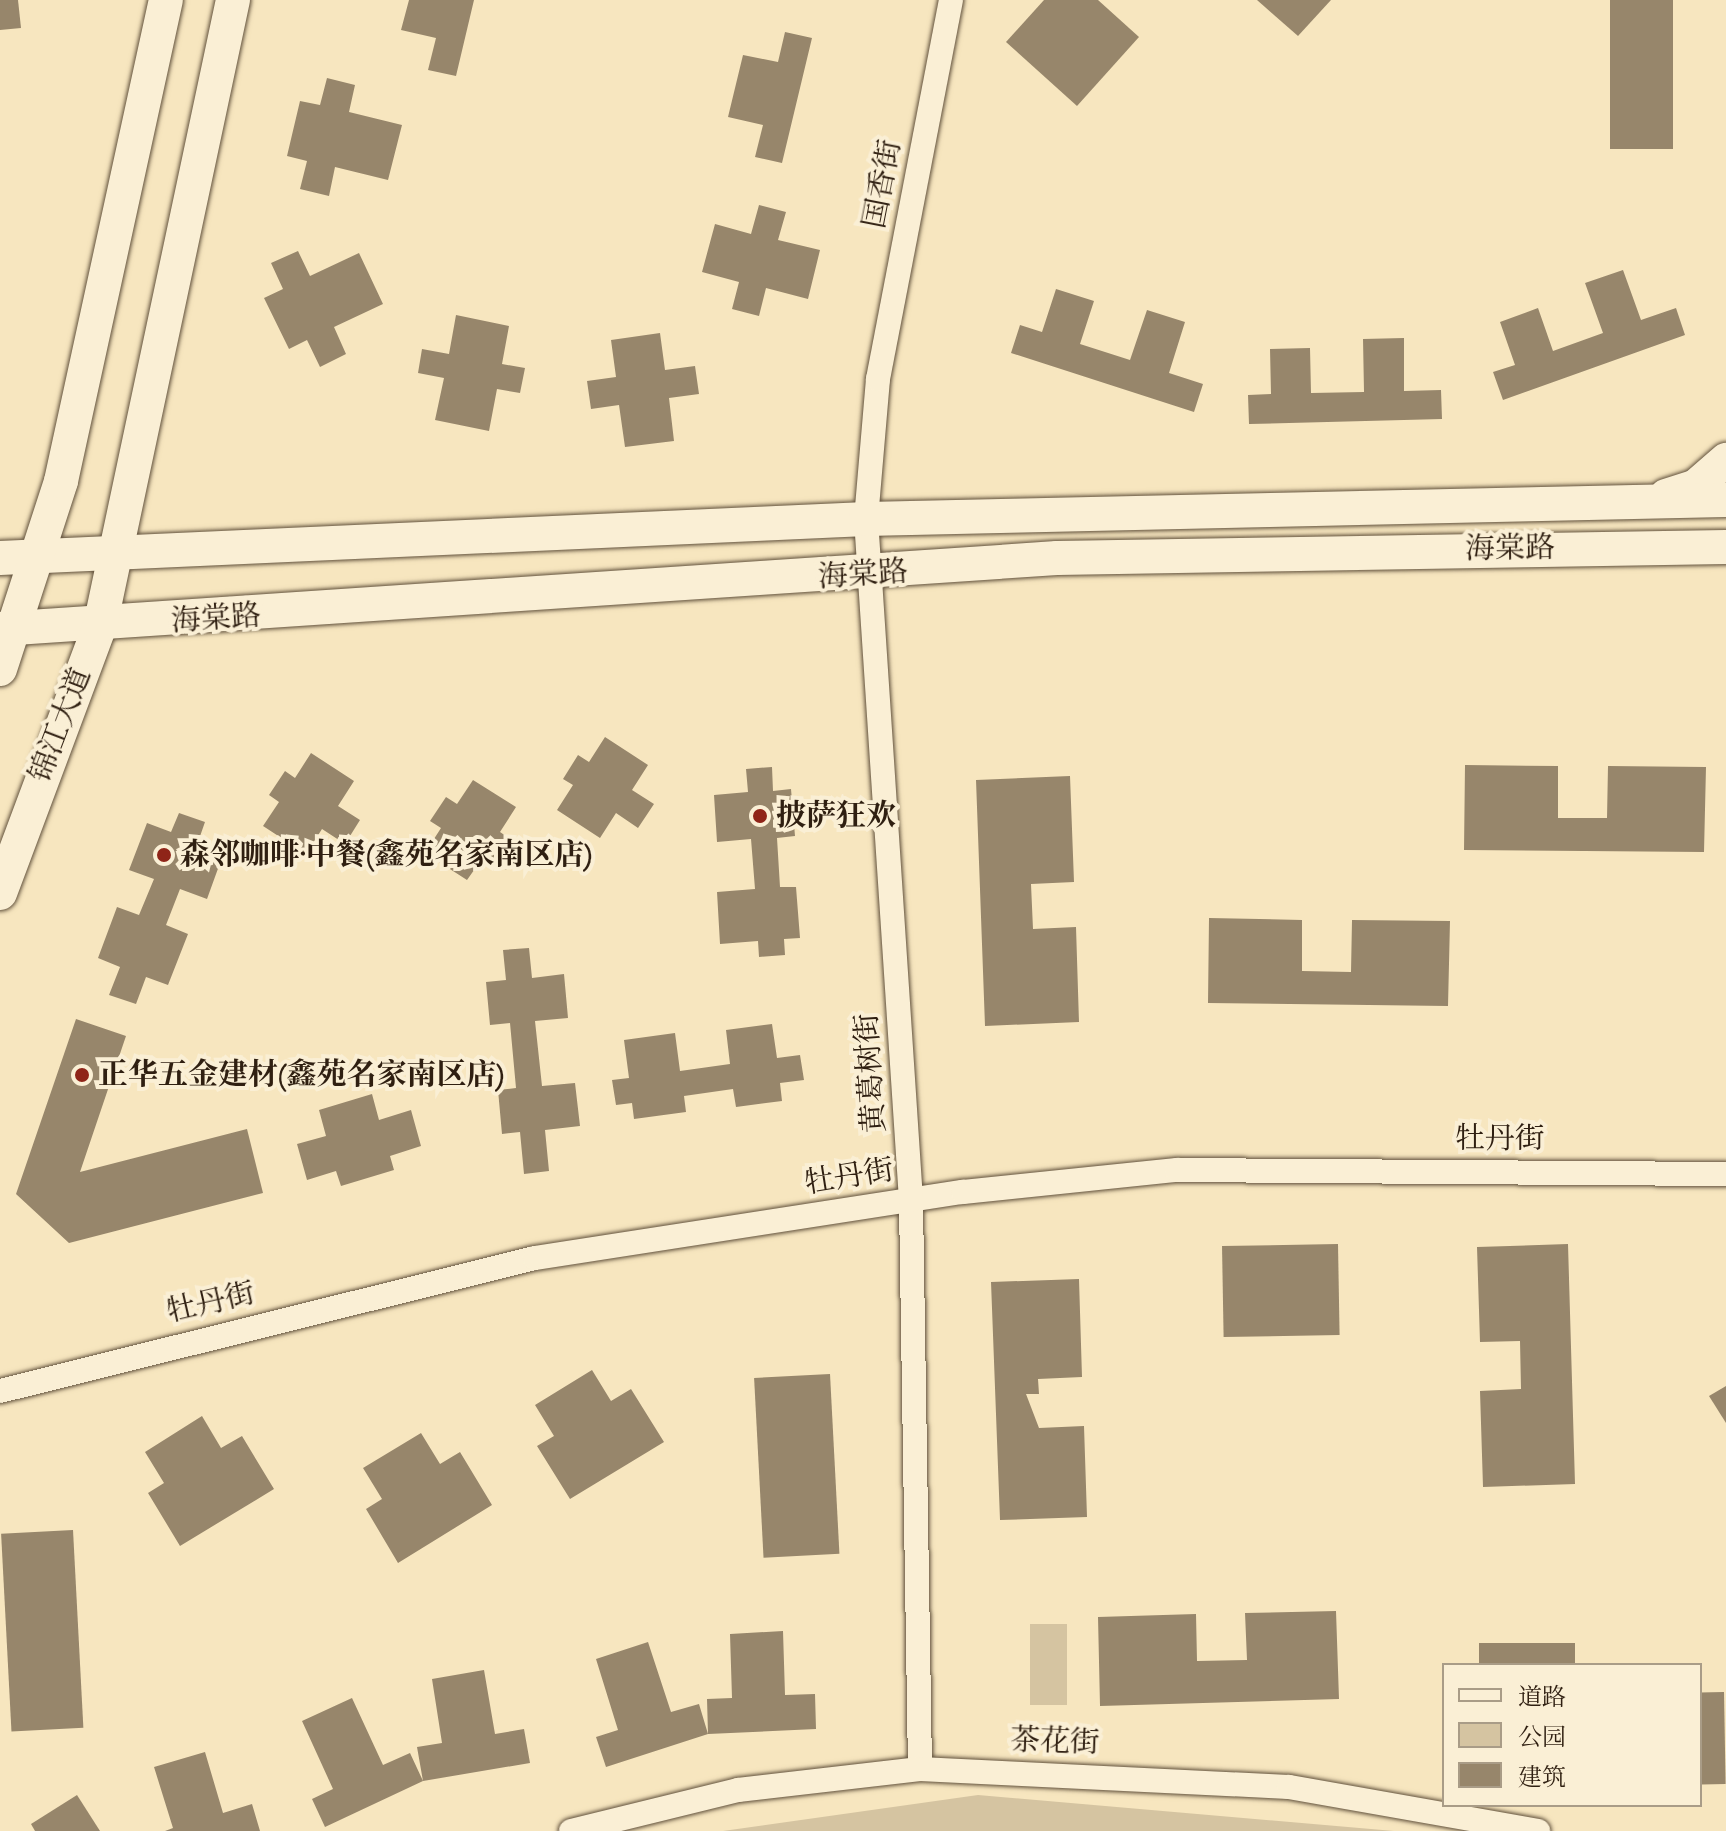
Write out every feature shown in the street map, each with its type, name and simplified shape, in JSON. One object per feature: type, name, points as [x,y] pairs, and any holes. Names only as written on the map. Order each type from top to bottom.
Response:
[{"type":"main road","points":[[0,669],[7,629],[41,557],[166,0]]},
{"type":"main road","name":"锦江大道","points":[[0,893],[100,626],[118,556],[233,0]]},
{"type":"main road","points":[[1632,505],[1696,486],[1726,460]]},
{"type":"main road","name":"海棠路","points":[[0,558],[118,556],[866,519],[1632,505],[1726,500]]},
{"type":"main road","name":"海棠路","points":[[7,629],[100,626],[1261,551],[1726,547]]},
{"type":"street","name":"国香街","points":[[866,519],[878,379],[951,0]]},
{"type":"street","name":"黄葛树街","points":[[866,519],[911,1200],[920,1769]]},
{"type":"street","name":"牡丹街","points":[[0,1391],[535,1258],[911,1200],[1177,1170],[1726,1174]]},
{"type":"street","name":"茶花街","points":[[571,1831],[738,1790],[920,1769],[1289,1787],[1538,1831]]},
{"type":"green space","points":[[1030,1624],[1067,1624],[1067,1705],[1030,1705]]},
{"type":"green space","points":[[978,1795],[1394,1831],[723,1831]]},
{"type":"building","points":[[0,0],[18,0],[21,28],[0,30]]},
{"type":"building","points":[[409,0],[474,0],[456,76],[428,70],[436,38],[401,30]]},
{"type":"building","points":[[1044,0],[1098,0],[1139,37],[1077,106],[1006,42]]},
{"type":"building","points":[[1257,0],[1331,0],[1298,36]]},
{"type":"building","points":[[1610,0],[1673,0],[1673,149],[1610,149]]},
{"type":"building","points":[[785,32],[812,38],[782,163],[755,157],[763,125],[728,117],[743,55],[778,62]]},
{"type":"building","points":[[327,78],[355,85],[349,112],[402,125],[388,180],[335,167],[329,196],[300,189],[307,161],[287,156],[300,101],[320,105]]},
{"type":"building","points":[[759,205],[786,212],[778,240],[820,250],[808,299],[766,288],[759,316],[732,309],[739,282],[702,272],[715,224],[751,234]]},
{"type":"building","points":[[298,251],[310,276],[359,253],[383,304],[334,327],[346,354],[320,367],[307,340],[289,349],[264,298],[283,289],[271,263]]},
{"type":"building","points":[[1623,270],[1641,320],[1676,308],[1685,335],[1503,400],[1493,372],[1515,365],[1500,322],[1538,308],[1553,351],[1603,333],[1585,283]]},
{"type":"building","points":[[1056,289],[1094,301],[1080,344],[1130,360],[1147,310],[1185,322],[1169,373],[1203,384],[1194,412],[1011,353],[1020,325],[1042,332]]},
{"type":"building","points":[[456,315],[509,326],[502,364],[525,368],[520,393],[497,389],[489,431],[435,420],[444,378],[418,373],[422,349],[449,354]]},
{"type":"building","points":[[660,333],[665,370],[695,366],[699,394],[669,398],[674,441],[625,447],[619,405],[591,409],[587,381],[616,377],[611,340]]},
{"type":"building","points":[[1404,338],[1404,391],[1441,390],[1442,419],[1249,424],[1248,395],[1271,394],[1270,349],[1310,348],[1311,393],[1364,392],[1363,339]]},
{"type":"building","points":[[605,737],[648,765],[632,790],[654,804],[638,828],[616,813],[600,838],[557,810],[573,785],[563,779],[578,755],[589,762]]},
{"type":"building","points":[[311,753],[354,781],[338,806],[360,820],[345,844],[322,829],[306,854],[263,826],[279,802],[269,795],[285,771],[295,778]]},
{"type":"building","points":[[1465,765],[1558,766],[1558,818],[1607,818],[1608,766],[1706,767],[1704,852],[1464,850]]},
{"type":"building","points":[[772,767],[773,791],[791,789],[795,836],[777,838],[780,887],[796,887],[800,938],[784,939],[785,955],[759,957],[758,941],[720,944],[717,892],[755,889],[751,839],[717,842],[714,795],[748,792],[746,769]]},
{"type":"building","points":[[1070,776],[1074,882],[1031,884],[1033,929],[1076,927],[1079,1022],[985,1026],[976,780]]},
{"type":"building","points":[[473,780],[516,807],[500,832],[522,847],[506,870],[484,856],[467,880],[425,853],[441,828],[430,821],[446,797],[457,804]]},
{"type":"building","points":[[179,813],[205,822],[198,842],[224,852],[207,899],[180,889],[166,925],[188,934],[168,985],[146,977],[136,1004],[109,995],[120,967],[98,958],[117,907],[139,915],[154,879],[129,870],[147,823],[171,832]]},
{"type":"building","points":[[1209,918],[1302,920],[1302,971],[1351,972],[1352,920],[1450,921],[1448,1006],[1208,1003]]},
{"type":"building","points":[[529,948],[532,978],[564,974],[568,1018],[535,1021],[542,1086],[575,1083],[580,1126],[545,1130],[549,1171],[524,1174],[520,1132],[502,1134],[498,1090],[516,1088],[510,1023],[490,1025],[486,982],[506,980],[503,950]]},
{"type":"building","points":[[76,1019],[126,1036],[80,1172],[247,1129],[263,1193],[69,1243],[16,1194]]},
{"type":"building","points":[[772,1024],[777,1058],[800,1055],[804,1080],[780,1083],[782,1101],[736,1107],[733,1089],[684,1096],[686,1112],[634,1119],[632,1103],[616,1105],[612,1080],[629,1078],[624,1040],[675,1033],[680,1071],[730,1064],[726,1030]]},
{"type":"building","points":[[372,1094],[379,1120],[411,1110],[421,1146],[390,1156],[394,1170],[341,1186],[336,1171],[307,1180],[297,1144],[326,1136],[319,1110]]},
{"type":"building","points":[[1338,1244],[1340,1335],[1224,1337],[1222,1246]]},
{"type":"building","points":[[1568,1244],[1575,1484],[1483,1487],[1480,1391],[1521,1389],[1520,1341],[1480,1342],[1477,1247]]},
{"type":"building","points":[[1079,1279],[1082,1377],[1038,1379],[1039,1394],[1026,1394],[1039,1428],[1084,1426],[1087,1517],[1000,1520],[991,1282]]},
{"type":"building","points":[[592,1370],[611,1401],[631,1389],[664,1442],[570,1499],[537,1446],[554,1436],[535,1405]]},
{"type":"building","points":[[830,1374],[839,1554],[764,1558],[754,1378]]},
{"type":"building","points":[[1726,1386],[1726,1423],[1709,1396]]},
{"type":"building","points":[[202,1416],[221,1448],[242,1436],[274,1489],[180,1546],[148,1493],[164,1483],[145,1452]]},
{"type":"building","points":[[421,1433],[440,1464],[460,1452],[492,1505],[398,1563],[366,1509],[382,1499],[363,1468]]},
{"type":"building","points":[[73,1530],[83,1728],[11,1731],[1,1534]]},
{"type":"building","points":[[1336,1611],[1339,1699],[1100,1706],[1098,1617],[1196,1614],[1197,1661],[1247,1660],[1245,1613]]},
{"type":"building","points":[[783,1631],[785,1695],[815,1694],[816,1729],[708,1734],[707,1699],[732,1698],[730,1634]]},
{"type":"building","points":[[648,1642],[671,1712],[699,1704],[708,1734],[606,1767],[596,1737],[618,1730],[596,1659]]},
{"type":"building","points":[[1479,1643],[1575,1643],[1575,1663],[1479,1663]]},
{"type":"building","points":[[484,1670],[495,1734],[524,1729],[530,1763],[423,1781],[417,1747],[442,1743],[432,1679]]},
{"type":"building","points":[[1702,1692],[1724,1692],[1726,1784],[1702,1784]]},
{"type":"building","points":[[352,1698],[383,1765],[410,1753],[423,1781],[325,1827],[312,1799],[333,1789],[302,1721]]},
{"type":"building","points":[[205,1752],[223,1813],[252,1804],[260,1831],[165,1831],[173,1828],[154,1767]]},
{"type":"building","points":[[77,1795],[100,1831],[35,1831],[31,1824]]},
{"type":"place","name":"披萨狂欢","points":[[760,816]]},
{"type":"place","name":"森邻咖啡·中餐(鑫苑名家南区店)","points":[[164,855]]},
{"type":"place","name":"正华五金建材(鑫苑名家南区店)","points":[[82,1075]]}]
